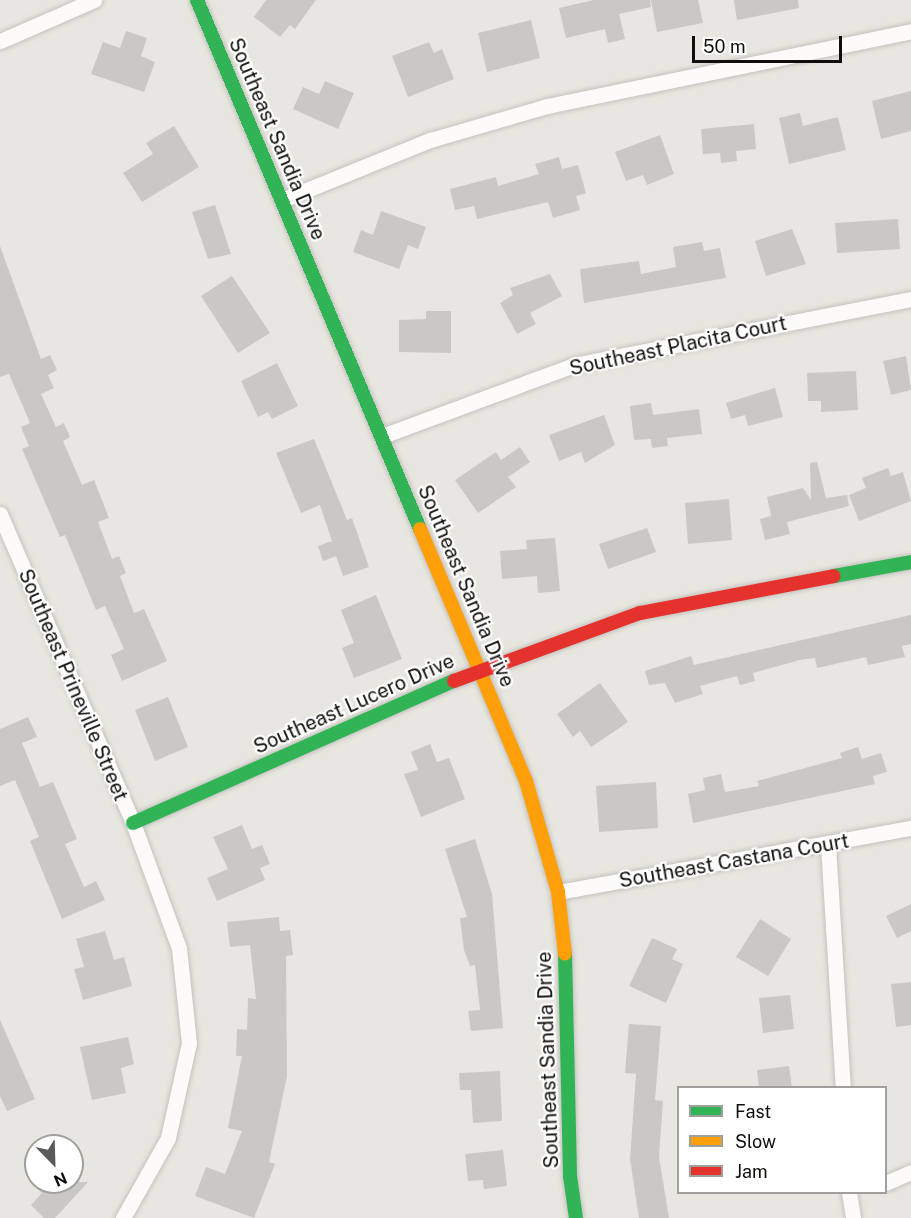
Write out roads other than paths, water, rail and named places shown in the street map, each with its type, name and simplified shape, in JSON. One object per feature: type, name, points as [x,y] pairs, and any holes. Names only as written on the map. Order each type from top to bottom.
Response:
[{"type":"street","points":[[0,41],[94,0]]},
{"type":"street","name":"Southeast Sandia Drive","points":[[197,0],[481,669],[526,781],[558,892],[567,971],[570,1176],[576,1218]]},
{"type":"street","points":[[282,200],[430,140],[547,106],[911,31]]},
{"type":"street","name":"Southeast Placita Court","points":[[382,436],[574,365],[911,299]]},
{"type":"street","name":"Southeast Prineville Street","points":[[0,514],[133,823],[179,948],[189,1043],[168,1138],[123,1218]]},
{"type":"street","name":"Southeast Lucero Drive","points":[[133,823],[481,669],[640,613],[911,562]]},
{"type":"street","name":"Southeast Castana Court","points":[[558,892],[828,845],[911,828]]},
{"type":"street","points":[[828,845],[843,1086]]},
{"type":"street","points":[[887,1181],[911,1172]]},
{"type":"street","points":[[853,1218],[854,1194]]}]
